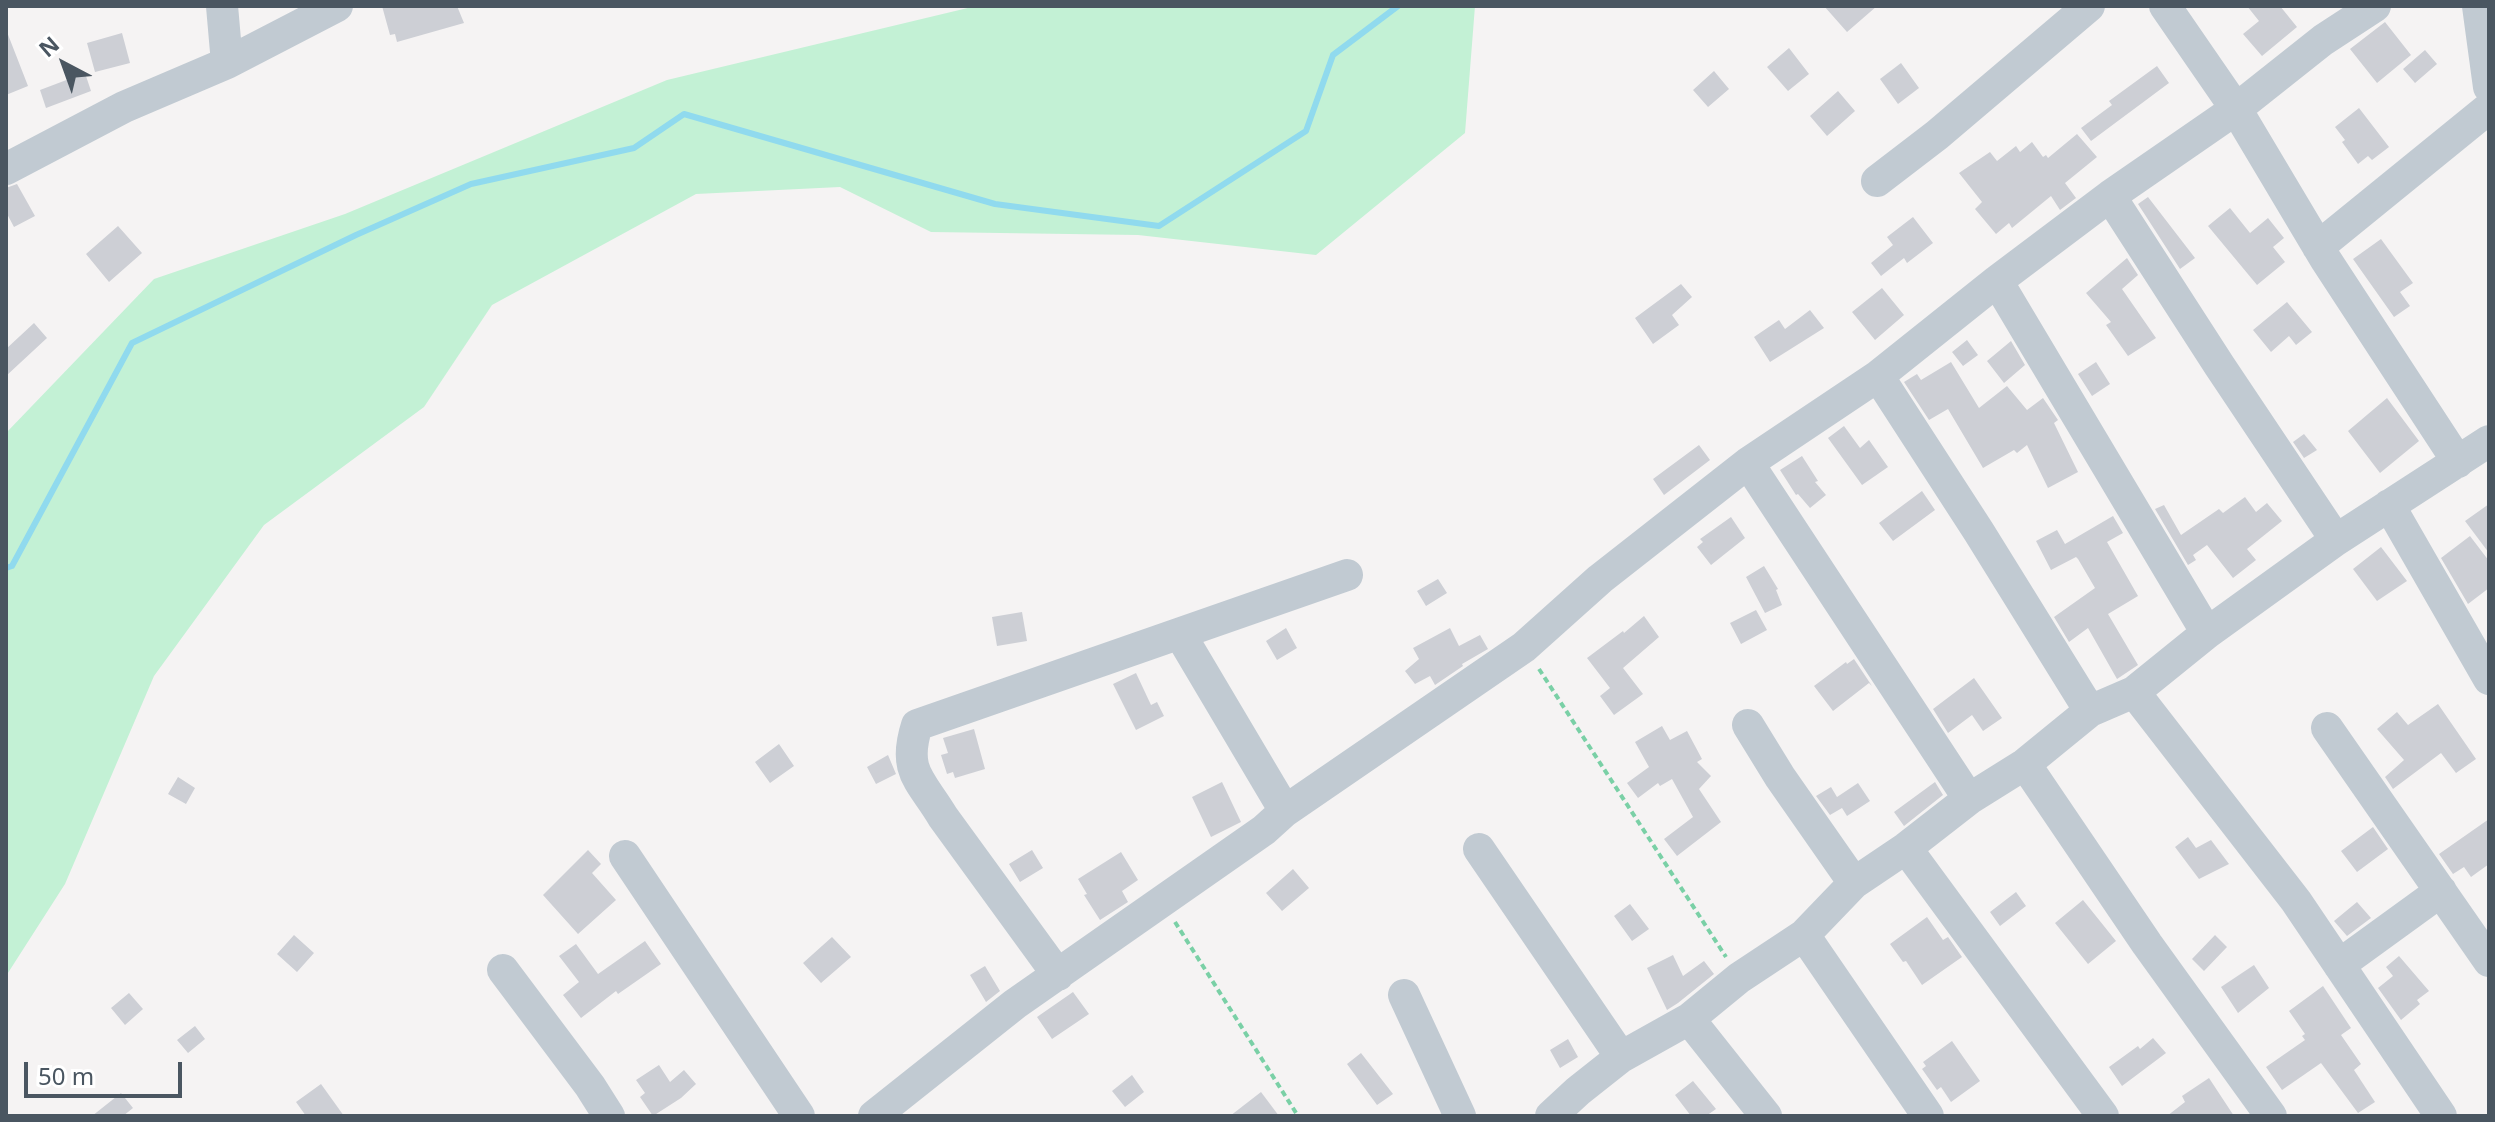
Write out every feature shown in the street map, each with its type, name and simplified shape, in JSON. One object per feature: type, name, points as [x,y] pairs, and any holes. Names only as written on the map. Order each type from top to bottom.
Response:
[{"type":"street","points":[[222,6],[227,63]]},
{"type":"street","points":[[6,169],[124,107],[227,63],[337,6]]},
{"type":"street","points":[[1877,181],[1937,135],[2089,6]]},
{"type":"street","points":[[2165,6],[2236,109],[2318,247],[2458,462]]},
{"type":"street","points":[[874,1116],[1015,1004],[1264,830],[1285,811],[1524,647],[1600,579],[1748,463],[1878,376],[2110,196],[2236,109],[2323,40],[2375,6]]},
{"type":"street","points":[[2478,6],[2489,87]]},
{"type":"street","points":[[2318,247],[2489,108]]},
{"type":"street","points":[[2110,196],[2336,540]]},
{"type":"street","points":[[1997,281],[2207,633]]},
{"type":"street","points":[[1878,376],[2090,711]]},
{"type":"street","points":[[1551,1116],[1621,1057],[1689,1019],[1739,978],[1804,935],[1854,883],[1906,848],[1969,799],[2025,764],[2090,711],[2134,692],[2207,633],[2336,540],[2489,441]]},
{"type":"street","points":[[1748,463],[1969,799]]},
{"type":"street","points":[[2389,505],[2489,679]]},
{"type":"street","points":[[1058,975],[932,798],[918,783],[910,745],[917,725],[1347,575]]},
{"type":"street","points":[[1180,634],[1285,811]]},
{"type":"street","points":[[2134,692],[2296,901],[2441,1116]]},
{"type":"street","points":[[1748,725],[1854,883]]},
{"type":"street","points":[[2327,728],[2489,961]]},
{"type":"street","points":[[2025,764],[2147,944],[2271,1116]]},
{"type":"street","points":[[1906,848],[2103,1116]]},
{"type":"street","points":[[1479,849],[1621,1057]]},
{"type":"street","points":[[625,856],[799,1116]]},
{"type":"street","points":[[2339,965],[2441,891]]},
{"type":"street","points":[[1804,935],[1928,1116]]},
{"type":"street","points":[[503,970],[609,1116]]},
{"type":"street","points":[[1404,995],[1460,1116]]},
{"type":"street","points":[[1689,1019],[1766,1116]]},
{"type":"path","points":[[1524,647],[1739,978]]},
{"type":"path","points":[[1162,901],[1298,1116]]},
{"type":"green space","points":[[976,6],[1475,6],[1465,133],[1316,255],[1138,235],[931,232],[840,187],[696,194],[492,305],[424,407],[264,525],[154,676],[65,884],[6,976],[6,433],[154,279],[345,214],[667,80]]},
{"type":"building","points":[[382,6],[457,6],[464,23],[397,42],[395,34],[390,35]]},
{"type":"building","points":[[1824,6],[1877,6],[1847,32]]},
{"type":"building","points":[[2247,6],[2280,6],[2297,27],[2262,56],[2243,34],[2259,21]]},
{"type":"building","points":[[2385,22],[2411,55],[2377,83],[2350,49]]},
{"type":"building","points":[[6,33],[28,86],[6,95]]},
{"type":"building","points":[[122,33],[130,63],[95,72],[87,43]]},
{"type":"building","points":[[1789,48],[1809,74],[1788,91],[1767,67]]},
{"type":"building","points":[[2425,50],[2437,64],[2415,83],[2403,69]]},
{"type":"building","points":[[1901,63],[1919,88],[1898,104],[1880,79]]},
{"type":"building","points":[[2157,66],[2169,83],[2091,141],[2081,128],[2112,105],[2109,101]]},
{"type":"building","points":[[1714,71],[1729,89],[1708,107],[1693,90]]},
{"type":"building","points":[[85,73],[91,91],[46,108],[40,90]]},
{"type":"building","points":[[1838,91],[1855,111],[1827,136],[1810,116]]},
{"type":"building","points":[[2359,108],[2389,147],[2372,160],[2368,156],[2358,164],[2335,127]]},
{"type":"building","points":[[2077,134],[2097,157],[2065,183],[2076,198],[2060,210],[2051,196],[2012,228],[2009,223],[1996,234],[1975,209],[1982,202],[1959,173],[1990,152],[1997,161],[2016,146],[2020,152],[2032,142],[2043,157],[2046,155],[2048,158]]},
{"type":"building","points":[[17,184],[35,216],[14,227],[6,212],[6,188]]},
{"type":"building","points":[[2148,197],[2195,258],[2180,269],[2138,204]]},
{"type":"building","points":[[2230,208],[2250,233],[2268,218],[2284,238],[2273,247],[2285,262],[2257,285],[2208,226]]},
{"type":"building","points":[[1913,217],[1933,243],[1907,263],[1904,258],[1881,276],[1871,263],[1893,245],[1887,237]]},
{"type":"building","points":[[118,226],[142,253],[109,282],[86,254]]},
{"type":"building","points":[[2381,239],[2413,283],[2400,292],[2410,306],[2394,317],[2353,259]]},
{"type":"building","points":[[2127,258],[2138,275],[2122,289],[2156,338],[2128,356],[2106,325],[2111,322],[2086,293]]},
{"type":"building","points":[[1681,284],[1692,297],[1672,315],[1679,325],[1653,344],[1635,318]]},
{"type":"building","points":[[1882,288],[1904,315],[1875,340],[1852,312]]},
{"type":"building","points":[[2287,302],[2312,332],[2296,345],[2289,336],[2271,352],[2253,330]]},
{"type":"building","points":[[1810,310],[1824,328],[1770,362],[1754,337],[1779,320],[1785,329]]},
{"type":"building","points":[[34,323],[47,338],[6,376],[6,349]]},
{"type":"building","points":[[1967,340],[1978,355],[1963,366],[1952,352]]},
{"type":"building","points":[[2011,341],[2025,365],[2004,383],[1987,361]]},
{"type":"building","points":[[1951,362],[1979,408],[2007,386],[2027,410],[2043,398],[2058,420],[2054,423],[2078,472],[2048,488],[2027,445],[2017,453],[2014,450],[1983,468],[1948,409],[1929,420],[1904,382],[1917,374],[1921,380]]},
{"type":"building","points":[[2096,362],[2110,384],[2092,396],[2078,374]]},
{"type":"building","points":[[2387,398],[2419,441],[2380,473],[2348,431]]},
{"type":"building","points":[[1844,426],[1860,448],[1869,440],[1888,467],[1862,485],[1828,438]]},
{"type":"building","points":[[2304,434],[2317,450],[2304,458],[2293,442]]},
{"type":"building","points":[[1699,445],[1710,460],[1664,495],[1653,479]]},
{"type":"building","points":[[1802,456],[1818,481],[1815,482],[1826,495],[1810,508],[1796,495],[1780,470]]},
{"type":"building","points":[[1922,491],[1935,510],[1893,541],[1879,523]]},
{"type":"building","points":[[2245,497],[2256,512],[2267,503],[2282,521],[2247,549],[2256,560],[2233,578],[2207,545],[2193,555],[2196,560],[2188,565],[2155,509],[2164,505],[2181,535],[2219,509],[2223,513]]},
{"type":"building","points":[[2489,504],[2489,553],[2465,521]]},
{"type":"building","points":[[2113,516],[2123,533],[2107,542],[2138,596],[2108,614],[2138,665],[2117,679],[2088,628],[2069,642],[2054,617],[2095,588],[2078,559],[2076,557],[2051,570],[2036,541],[2057,530],[2065,544]]},
{"type":"building","points":[[1731,517],[1745,538],[1711,565],[1697,547],[1703,542],[1700,539]]},
{"type":"building","points":[[2470,536],[2489,561],[2489,588],[2468,604],[2441,558]]},
{"type":"building","points":[[2381,547],[2407,581],[2377,601],[2353,569]]},
{"type":"building","points":[[1764,566],[1778,589],[1782,605],[1765,613],[1746,577]]},
{"type":"building","points":[[1438,579],[1447,593],[1426,606],[1417,591]]},
{"type":"building","points":[[1756,610],[1767,630],[1741,644],[1730,623]]},
{"type":"building","points":[[1022,612],[1027,641],[997,646],[992,617]]},
{"type":"building","points":[[1644,616],[1659,637],[1623,668],[1643,694],[1614,715],[1600,696],[1610,688],[1587,658]]},
{"type":"building","points":[[1286,628],[1297,648],[1277,660],[1266,641]]},
{"type":"building","points":[[1450,628],[1459,646],[1480,635],[1488,649],[1435,685],[1430,676],[1415,684],[1405,671],[1419,659],[1413,648]]},
{"type":"building","points":[[1854,659],[1872,686],[1869,683],[1833,711],[1814,686]]},
{"type":"building","points":[[1136,673],[1151,705],[1157,702],[1164,716],[1136,730],[1113,684]]},
{"type":"building","points":[[1974,678],[2002,718],[1983,731],[1972,715],[1948,733],[1933,709]]},
{"type":"building","points":[[2438,704],[2476,759],[2456,773],[2441,753],[2393,789],[2385,777],[2404,760],[2377,729],[2397,712],[2408,725]]},
{"type":"building","points":[[1662,726],[1670,740],[1687,731],[1702,759],[1697,762],[1711,776],[1699,789],[1721,822],[1677,856],[1664,839],[1693,817],[1672,779],[1660,786],[1658,783],[1638,798],[1627,783],[1649,767],[1635,742]]},
{"type":"building","points":[[974,729],[985,769],[955,778],[953,772],[947,774],[941,755],[948,753],[943,738]]},
{"type":"building","points":[[779,744],[794,766],[770,783],[755,762]]},
{"type":"building","points":[[888,755],[896,774],[876,784],[867,767]]},
{"type":"building","points":[[178,777],[195,788],[186,804],[168,794]]},
{"type":"building","points":[[1222,782],[1241,822],[1211,837],[1192,797]]},
{"type":"building","points":[[1935,782],[1943,795],[1904,826],[1894,812]]},
{"type":"building","points":[[1858,783],[1870,801],[1847,816],[1842,808],[1830,815],[1816,796],[1831,787],[1837,797]]},
{"type":"building","points":[[2489,819],[2489,864],[2471,877],[2464,867],[2453,874],[2439,854]]},
{"type":"building","points":[[2373,827],[2388,849],[2357,872],[2341,851]]},
{"type":"building","points":[[2188,837],[2196,848],[2211,840],[2229,864],[2199,879],[2175,847]]},
{"type":"building","points":[[588,850],[601,864],[592,873],[616,900],[578,934],[543,895]]},
{"type":"building","points":[[1032,850],[1043,868],[1020,882],[1009,864]]},
{"type":"building","points":[[1121,852],[1138,880],[1122,891],[1128,902],[1100,920],[1078,879]]},
{"type":"building","points":[[1293,869],[1309,888],[1282,911],[1266,893]]},
{"type":"building","points":[[2016,892],[2026,906],[2000,926],[1990,912]]},
{"type":"building","points":[[2083,900],[2116,941],[2088,964],[2055,923]]},
{"type":"building","points":[[2357,902],[2371,918],[2347,936],[2334,921]]},
{"type":"building","points":[[1630,904],[1649,929],[1632,941],[1614,916]]},
{"type":"building","points":[[1927,917],[1943,940],[1948,937],[1962,957],[1922,985],[1890,944]]},
{"type":"building","points":[[294,935],[314,953],[297,972],[277,954]]},
{"type":"building","points":[[2215,935],[2227,947],[2204,971],[2192,959]]},
{"type":"building","points":[[832,937],[851,957],[821,983],[803,963]]},
{"type":"building","points":[[645,941],[661,964],[618,994],[616,991],[581,1018],[563,995],[579,982],[559,956],[576,944],[598,974]]},
{"type":"building","points":[[1673,955],[1683,976],[1704,961],[1714,974],[1667,1010],[1647,968]]},
{"type":"building","points":[[2399,956],[2429,991],[2417,1000],[2420,1004],[2401,1020],[2378,988],[2393,976],[2386,967]]},
{"type":"building","points":[[2254,965],[2269,988],[2238,1013],[2221,987]]},
{"type":"building","points":[[985,966],[1000,991],[986,1002],[970,975]]},
{"type":"building","points":[[2323,986],[2351,1028],[2341,1035],[2361,1064],[2354,1070],[2375,1102],[2358,1113],[2321,1063],[2282,1090],[2266,1067],[2305,1040],[2302,1036],[2305,1034],[2289,1011]]},
{"type":"building","points":[[1073,992],[1089,1014],[1052,1039],[1037,1017]]},
{"type":"building","points":[[129,993],[143,1009],[125,1025],[111,1008]]},
{"type":"building","points":[[195,1026],[205,1039],[188,1053],[177,1040]]},
{"type":"building","points":[[2153,1038],[2166,1053],[2122,1086],[2109,1067]]},
{"type":"building","points":[[1568,1039],[1578,1057],[1560,1068],[1550,1050]]},
{"type":"building","points":[[1952,1041],[1980,1081],[1951,1102],[1941,1087],[1937,1090],[1922,1069],[1926,1066],[1923,1062]]},
{"type":"building","points":[[1361,1053],[1393,1094],[1377,1105],[1347,1064]]},
{"type":"building","points":[[659,1065],[670,1082],[684,1070],[696,1084],[653,1116],[640,1097],[645,1093],[636,1080]]},
{"type":"building","points":[[1132,1075],[1144,1092],[1125,1107],[1112,1091]]},
{"type":"building","points":[[2209,1078],[2234,1116],[2167,1116],[2185,1102],[2182,1096]]},
{"type":"building","points":[[1693,1081],[1716,1109],[1706,1116],[1691,1116],[1675,1095]]},
{"type":"building","points":[[321,1084],[344,1116],[306,1116],[296,1102]]},
{"type":"building","points":[[1261,1092],[1279,1116],[1230,1116]]},
{"type":"building","points":[[121,1093],[133,1108],[123,1116],[92,1116]]},
{"type":"waterway","points":[[6,568],[12,566],[132,343],[356,235],[471,184],[634,148],[684,114],[995,204],[1159,226],[1306,131],[1333,55],[1398,6]]}]
